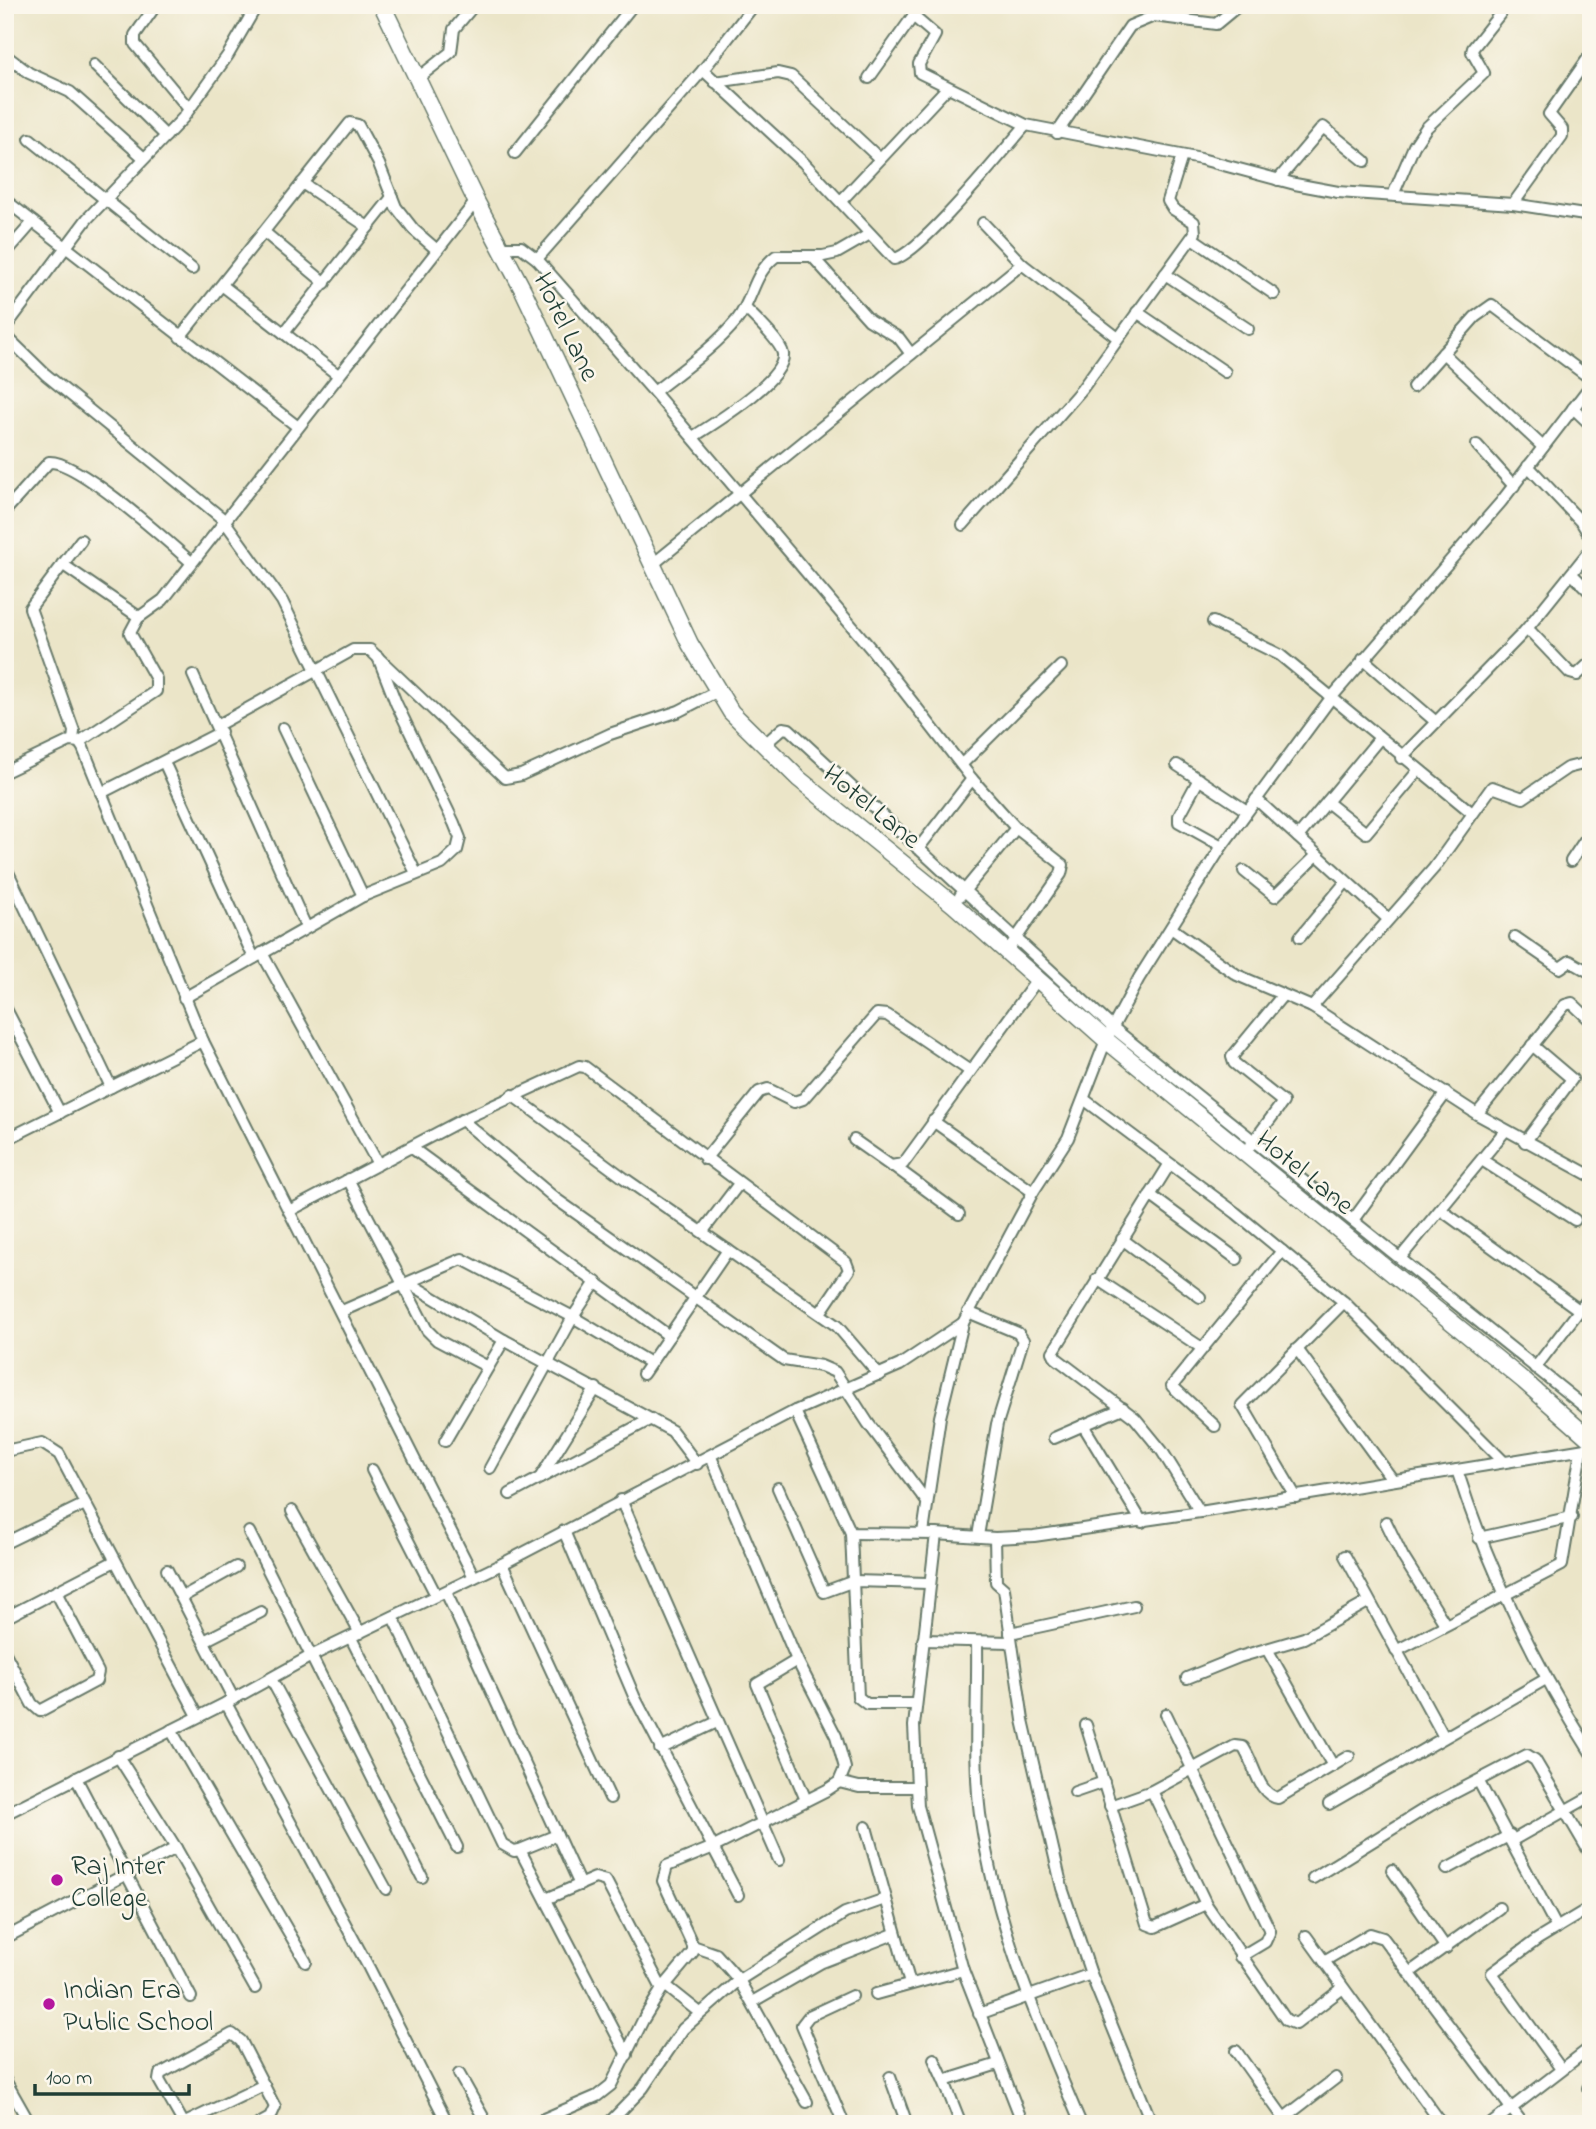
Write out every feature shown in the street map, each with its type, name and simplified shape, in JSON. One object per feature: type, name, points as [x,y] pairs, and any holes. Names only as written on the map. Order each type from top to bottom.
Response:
[{"type":"street","points":[[156,5],[135,35],[135,44],[189,109]]},
{"type":"street","points":[[5,328],[64,247],[189,109],[228,55],[254,10],[242,5]]},
{"type":"street","name":"Hotel Lane","points":[[382,5],[428,70],[476,201],[507,247],[659,561],[716,692],[731,712],[771,738],[848,821],[959,898],[1012,945],[1037,980],[1109,1034],[1249,1148],[1524,1381],[1588,1447]]},
{"type":"street","points":[[428,70],[451,52],[454,29],[474,5]]},
{"type":"street","points":[[515,153],[633,5]]},
{"type":"street","points":[[537,259],[702,71],[754,5]]},
{"type":"street","points":[[869,78],[921,5]]},
{"type":"street","points":[[1056,133],[1130,26],[1166,11],[1216,24],[1240,5]]},
{"type":"street","points":[[1393,195],[1414,146],[1426,128],[1484,73],[1472,52],[1473,48],[1507,5]]},
{"type":"street","points":[[913,16],[935,35],[918,69],[924,76],[1026,125],[1182,156],[1338,192],[1513,204],[1589,214]]},
{"type":"street","points":[[1513,204],[1562,136],[1562,130],[1549,114],[1591,54]]},
{"type":"street","points":[[5,55],[29,73],[70,92],[145,158]]},
{"type":"street","points":[[94,65],[166,136]]},
{"type":"street","points":[[702,71],[841,201],[891,258],[901,257],[964,196],[1026,125]]},
{"type":"street","points":[[715,82],[778,73],[791,76],[879,158]]},
{"type":"street","points":[[841,201],[947,88]]},
{"type":"street","points":[[180,337],[347,126],[354,123],[379,164],[392,197],[406,221],[437,250]]},
{"type":"street","points":[[1278,180],[1324,127],[1365,162]]},
{"type":"street","points":[[30,139],[192,269]]},
{"type":"street","points":[[963,525],[1052,426],[1192,238],[1197,228],[1194,222],[1173,209],[1168,201],[1182,156]]},
{"type":"street","points":[[302,183],[368,228]]},
{"type":"street","points":[[284,333],[392,197]]},
{"type":"street","points":[[5,200],[298,427]]},
{"type":"street","points":[[5,772],[76,741],[156,691],[156,679],[130,633],[139,617],[157,606],[476,201]]},
{"type":"street","points":[[5,254],[33,222]]},
{"type":"street","points":[[983,223],[1022,264],[1118,338]]},
{"type":"street","points":[[264,232],[326,283]]},
{"type":"street","points":[[654,392],[717,341],[745,308],[757,275],[776,256],[836,253],[870,234]]},
{"type":"street","points":[[1192,238],[1274,294]]},
{"type":"street","points":[[507,247],[527,250],[537,259],[693,437],[873,650],[972,779],[1016,828],[1064,867],[1012,945],[1109,1034]]},
{"type":"street","points":[[811,256],[869,320],[894,335],[911,354]]},
{"type":"street","points":[[659,561],[1022,264]]},
{"type":"street","points":[[1165,275],[1248,329]]},
{"type":"street","points":[[223,286],[338,374]]},
{"type":"street","points":[[1413,387],[1475,317],[1492,305],[1591,379]]},
{"type":"street","points":[[693,437],[762,387],[783,360],[782,350],[745,308]]},
{"type":"street","points":[[1137,312],[1225,372]]},
{"type":"street","points":[[5,335],[44,374],[223,519],[282,601],[416,873]]},
{"type":"street","points":[[1443,353],[1543,447]]},
{"type":"street","points":[[923,1533],[952,1358],[965,1317],[1033,1192],[1068,1138],[1086,1100],[1109,1034],[1222,846],[1331,698],[1514,486],[1591,386]]},
{"type":"street","points":[[1573,408],[1591,425]]},
{"type":"street","points":[[1477,445],[1514,486]]},
{"type":"street","points":[[5,511],[49,462],[63,463],[112,496],[191,562]]},
{"type":"street","points":[[1528,466],[1582,523],[1591,538]]},
{"type":"street","points":[[81,540],[30,608],[76,741],[101,793],[203,1041],[342,1311],[474,1577]]},
{"type":"street","points":[[1401,758],[1525,631],[1590,554]]},
{"type":"street","points":[[62,564],[139,617]]},
{"type":"street","points":[[1572,573],[1591,593]]},
{"type":"street","points":[[1213,622],[1280,655],[1401,758],[1471,812]]},
{"type":"street","points":[[1525,631],[1531,632],[1570,673],[1577,675],[1591,662]]},
{"type":"street","points":[[101,793],[164,762],[353,650],[370,650],[377,655],[505,778],[521,775],[610,734],[679,711],[716,692]]},
{"type":"street","points":[[184,998],[363,896],[452,857],[460,838],[390,691],[377,655]]},
{"type":"street","points":[[1363,659],[1436,722]]},
{"type":"street","points":[[962,764],[1061,666]]},
{"type":"street","points":[[194,675],[306,927]]},
{"type":"street","points":[[771,738],[783,727],[789,729],[918,849],[959,898],[1016,828]]},
{"type":"street","points":[[284,729],[363,896]]},
{"type":"street","points":[[1297,837],[1379,738]]},
{"type":"street","points":[[164,762],[258,955],[378,1164]]},
{"type":"street","points":[[1312,1007],[1387,918],[1434,868],[1471,812],[1494,786],[1523,798],[1567,768],[1591,762]]},
{"type":"street","points":[[1177,765],[1247,811]]},
{"type":"street","points":[[1327,802],[1366,833],[1418,771]]},
{"type":"street","points":[[918,849],[972,779]]},
{"type":"street","points":[[1199,779],[1178,816],[1179,822],[1222,846]]},
{"type":"street","points":[[1256,799],[1345,883],[1387,918]]},
{"type":"street","points":[[1571,861],[1590,834]]},
{"type":"street","points":[[1244,870],[1275,896],[1316,856]]},
{"type":"street","points":[[5,866],[111,1087]]},
{"type":"street","points":[[1300,937],[1345,883]]},
{"type":"street","points":[[1171,928],[1237,975],[1312,1007],[1504,1131],[1591,1176]]},
{"type":"street","points":[[1515,937],[1560,968],[1570,961],[1591,973]]},
{"type":"street","points":[[895,1167],[903,1164],[1037,980]]},
{"type":"street","points":[[1282,996],[1232,1057],[1234,1063],[1283,1102],[1249,1148],[1401,1257],[1591,1412]]},
{"type":"street","points":[[1477,1114],[1568,1003],[1591,1021]]},
{"type":"street","points":[[5,1007],[60,1113]]},
{"type":"street","points":[[705,1159],[759,1092],[768,1089],[794,1102],[803,1099],[877,1014],[887,1015],[970,1071]]},
{"type":"street","points":[[5,1140],[203,1041]]},
{"type":"street","points":[[1525,1142],[1573,1079],[1532,1045]]},
{"type":"street","points":[[289,1211],[461,1120],[579,1066],[584,1067],[849,1266],[820,1313]]},
{"type":"street","points":[[1353,1220],[1446,1093]]},
{"type":"street","points":[[512,1095],[624,1178],[820,1313],[856,1345],[879,1375]]},
{"type":"street","points":[[1086,1100],[1282,1251],[1343,1302],[1504,1462]]},
{"type":"street","points":[[461,1120],[556,1199],[784,1360],[829,1368],[927,1502]]},
{"type":"street","points":[[933,1121],[1033,1192]]},
{"type":"street","points":[[1401,1257],[1504,1131]]},
{"type":"street","points":[[854,1140],[959,1214]]},
{"type":"street","points":[[412,1148],[670,1336]]},
{"type":"street","points":[[1482,1160],[1575,1220]]},
{"type":"street","points":[[1169,1165],[1097,1279],[1054,1354],[1123,1408],[1153,1440],[1200,1512]]},
{"type":"street","points":[[348,1179],[406,1285],[427,1330],[437,1340],[488,1367]]},
{"type":"street","points":[[703,1231],[738,1185]]},
{"type":"street","points":[[1150,1195],[1237,1259]]},
{"type":"street","points":[[1441,1210],[1579,1310]]},
{"type":"street","points":[[1122,1240],[1200,1297]]},
{"type":"street","points":[[643,1374],[728,1250]]},
{"type":"street","points":[[1215,1426],[1172,1386],[1282,1251]]},
{"type":"street","points":[[342,1311],[462,1259],[573,1317],[650,1363]]},
{"type":"street","points":[[1097,1279],[1202,1348]]},
{"type":"street","points":[[490,1468],[573,1317],[596,1282]]},
{"type":"street","points":[[406,1285],[651,1419],[680,1438],[697,1464]]},
{"type":"street","points":[[1535,1368],[1591,1294]]},
{"type":"street","points":[[1296,1497],[1242,1405],[1343,1302]]},
{"type":"street","points":[[5,1814],[230,1701],[311,1656],[502,1564],[795,1411],[845,1387],[879,1375],[965,1317]]},
{"type":"street","points":[[965,1317],[1018,1333],[1023,1340],[997,1424],[978,1536]]},
{"type":"street","points":[[445,1441],[504,1340]]},
{"type":"street","points":[[1297,1349],[1392,1479]]},
{"type":"street","points":[[540,1478],[596,1388]]},
{"type":"street","points":[[1054,1438],[1123,1408]]},
{"type":"street","points":[[795,1411],[850,1533],[855,1581],[858,1697],[867,1704],[916,1704]]},
{"type":"street","points":[[510,1494],[651,1419]]},
{"type":"street","points":[[1083,1425],[1142,1522]]},
{"type":"street","points":[[5,1451],[42,1443],[55,1449],[198,1717]]},
{"type":"street","points":[[850,1533],[923,1533],[995,1538],[1142,1522],[1588,1447],[1563,1563],[1396,1651]]},
{"type":"street","points":[[532,2124],[604,2091],[615,2079],[643,2020],[664,1987],[690,1958],[693,1946],[663,1874],[667,1866],[762,1824],[839,1782],[845,1768],[836,1736],[797,1660],[711,1457]]},
{"type":"street","points":[[372,1470],[441,1594],[580,1885]]},
{"type":"street","points":[[1457,1470],[1479,1538],[1502,1595],[1546,1679],[1591,1753]]},
{"type":"street","points":[[778,1488],[821,1589],[828,1592],[855,1581],[928,1583]]},
{"type":"street","points":[[621,1500],[779,1860]]},
{"type":"street","points":[[5,1544],[85,1504]]},
{"type":"street","points":[[292,1511],[356,1635],[457,1847]]},
{"type":"street","points":[[1479,1538],[1572,1517]]},
{"type":"street","points":[[1386,1522],[1403,1557],[1446,1624]]},
{"type":"street","points":[[564,1531],[660,1749],[716,1846],[738,1895]]},
{"type":"street","points":[[249,1532],[422,1877]]},
{"type":"street","points":[[936,1534],[928,1583],[916,1704],[916,1787],[922,1828],[945,1896],[963,1970],[1023,2124]]},
{"type":"street","points":[[995,1538],[996,1582],[1004,1590],[1023,1720],[1062,1888],[1091,1974],[1152,2124]]},
{"type":"street","points":[[1345,1556],[1444,1737]]},
{"type":"street","points":[[5,1618],[115,1561]]},
{"type":"street","points":[[502,1564],[610,1798]]},
{"type":"street","points":[[182,1597],[236,1567]]},
{"type":"street","points":[[167,1570],[204,1641],[230,1701],[448,2124]]},
{"type":"street","points":[[5,1653],[32,1704],[40,1711],[96,1681],[98,1672],[57,1592]]},
{"type":"street","points":[[1187,1678],[1239,1657],[1304,1638],[1368,1602]]},
{"type":"street","points":[[923,1640],[977,1643],[1134,1606]]},
{"type":"street","points":[[204,1641],[261,1612]]},
{"type":"street","points":[[393,1617],[502,1844],[514,1851],[557,1835]]},
{"type":"street","points":[[977,1643],[980,1811],[994,1892],[1028,1998],[1081,2124]]},
{"type":"street","points":[[1267,1649],[1333,1766]]},
{"type":"street","points":[[797,1660],[757,1684],[806,1800]]},
{"type":"street","points":[[271,1679],[386,1889]]},
{"type":"street","points":[[1329,1804],[1546,1679]]},
{"type":"street","points":[[1166,1714],[1270,1931],[1265,1942],[1240,1957]]},
{"type":"street","points":[[660,1749],[717,1722]]},
{"type":"street","points":[[1086,1725],[1147,1924],[1155,1927],[1206,1904]]},
{"type":"street","points":[[171,1730],[306,1962]]},
{"type":"street","points":[[1110,1805],[1152,1791],[1239,1745],[1247,1752],[1265,1791],[1278,1798],[1349,1756]]},
{"type":"street","points":[[1312,1878],[1431,1805],[1527,1755],[1535,1760],[1591,1855]]},
{"type":"street","points":[[118,1756],[176,1848],[255,1989]]},
{"type":"street","points":[[76,1779],[191,1997]]},
{"type":"street","points":[[839,1782],[859,1787],[916,1787]]},
{"type":"street","points":[[1075,1792],[1104,1782]]},
{"type":"street","points":[[1479,1782],[1511,1837],[1557,1928]]},
{"type":"street","points":[[1152,1791],[1206,1904],[1240,1957],[1291,2024],[1297,2024],[1343,1988]]},
{"type":"street","points":[[1447,1869],[1591,1796]]},
{"type":"street","points":[[866,1827],[910,1984]]},
{"type":"street","points":[[5,1938],[176,1848]]},
{"type":"street","points":[[520,1850],[627,2055]]},
{"type":"street","points":[[1392,1870],[1446,1948]]},
{"type":"street","points":[[546,1899],[596,1878],[606,1881],[664,1987],[700,2013]]},
{"type":"street","points":[[608,2124],[643,2088],[670,2045],[700,2013],[738,1980],[845,1913],[886,1899]]},
{"type":"street","points":[[1561,2069],[1492,1976],[1495,1970],[1591,1907]]},
{"type":"street","points":[[1409,1973],[1499,1908]]},
{"type":"street","points":[[752,2002],[822,1962],[894,1934]]},
{"type":"street","points":[[1324,1961],[1370,1934],[1383,1938],[1522,2124]]},
{"type":"street","points":[[1306,1936],[1442,2124]]},
{"type":"street","points":[[693,1946],[716,1954],[738,1980],[807,2102]]},
{"type":"street","points":[[876,1994],[963,1970]]},
{"type":"street","points":[[979,2014],[1091,1974]]},
{"type":"street","points":[[844,2124],[802,2025],[808,2016],[852,1996]]},
{"type":"street","points":[[259,2124],[275,2112],[264,2085],[241,2041],[232,2034],[222,2036],[160,2074],[159,2080],[183,2124],[264,2085]]},
{"type":"street","points":[[1491,2124],[1591,2047]]},
{"type":"street","points":[[1236,2051],[1286,2121],[1336,2078]]},
{"type":"street","points":[[934,2059],[961,2124]]},
{"type":"street","points":[[944,2081],[998,2064]]},
{"type":"street","points":[[459,2074],[487,2124]]},
{"type":"street","points":[[890,2077],[907,2124]]},
{"type":"street","points":[[5,2080],[30,2124]]},
{"type":"place","name":"Raj Inter College","points":[[57,1880]]},
{"type":"place","name":"Indian Era Public School","points":[[49,2004]]}]
